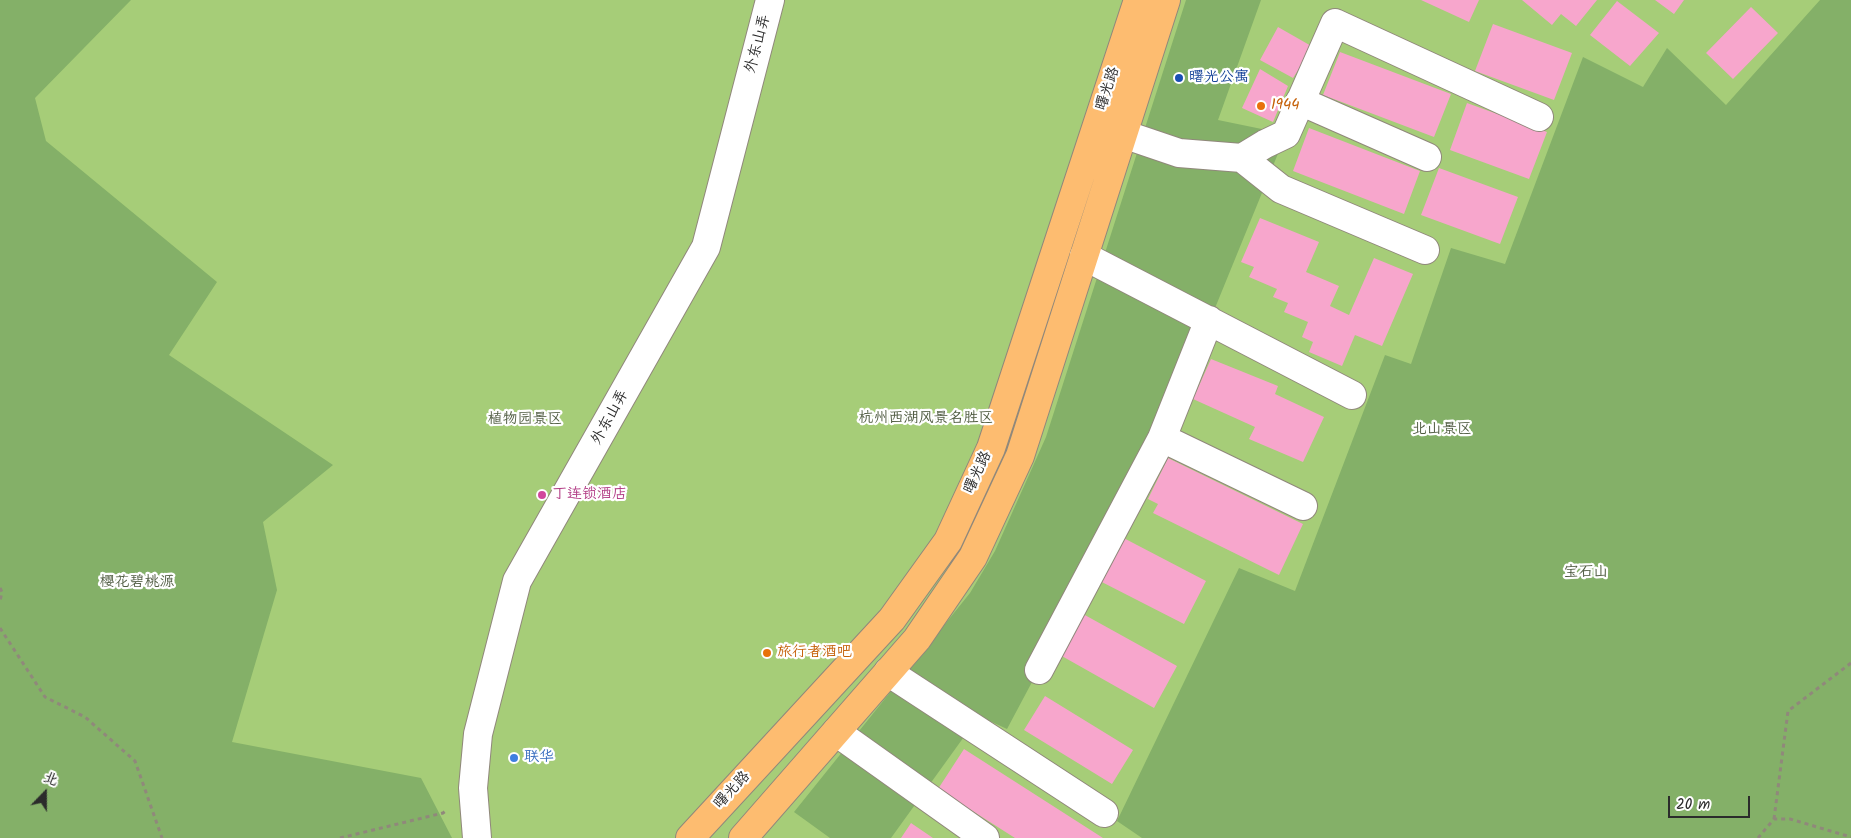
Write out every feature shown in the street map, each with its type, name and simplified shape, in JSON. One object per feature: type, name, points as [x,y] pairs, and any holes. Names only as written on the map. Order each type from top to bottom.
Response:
[{"type":"main road","name":"曙光路","points":[[690,838],[892,619],[948,541],[991,448],[1138,0]]},
{"type":"main road","name":"曙光路","points":[[743,838],[917,639],[973,557],[1020,456],[1166,0]]},
{"type":"street","name":"外东山弄","points":[[477,838],[473,788],[478,734],[517,581],[706,247],[770,0]]},
{"type":"street","points":[[1242,158],[1286,134],[1335,23],[1538,117]]},
{"type":"street","points":[[1300,102],[1427,158]]},
{"type":"street","points":[[1123,134],[1180,153],[1242,158],[1281,189],[1425,250]]},
{"type":"street","points":[[1084,256],[1352,395]]},
{"type":"street","points":[[1039,670],[1162,438],[1209,320]]},
{"type":"street","points":[[1162,438],[1303,506]]},
{"type":"street","points":[[888,672],[1104,812]]},
{"type":"street","points":[[836,732],[985,838]]},
{"type":"path","points":[[0,588],[2,592],[0,601]]},
{"type":"path","points":[[0,628],[45,697],[85,717],[135,761],[162,838]]},
{"type":"path","points":[[1758,838],[1774,819],[1788,711],[1851,663]]},
{"type":"path","points":[[340,838],[443,813],[473,788]]},
{"type":"path","points":[[1774,819],[1790,819],[1851,837]]},
{"type":"green space","name":"杭州西湖风景名胜区","points":[[0,0],[1851,0],[1851,838],[0,838]]},
{"type":"green space","name":"樱花碧桃源","points":[[0,0],[131,0],[35,98],[46,141],[217,282],[169,355],[333,465],[263,522],[277,590],[232,742],[421,778],[452,838],[0,838]]},
{"type":"green space","points":[[1186,0],[1261,0],[1218,120],[1286,134],[1162,438],[1007,729],[979,716],[891,838],[830,838],[794,812],[970,593],[995,551],[1046,437]]},
{"type":"green space","name":"宝石山","points":[[1820,0],[1851,0],[1851,838],[1142,838],[1117,821],[1239,568],[1295,591],[1385,355],[1411,364],[1451,248],[1505,264],[1583,57],[1643,87],[1667,48],[1726,105]]},
{"type":"building","points":[[1421,0],[1479,0],[1469,22]]},
{"type":"building","points":[[1522,0],[1597,0],[1576,26],[1561,14],[1552,25]]},
{"type":"building","points":[[1655,0],[1684,0],[1674,14]]},
{"type":"building","points":[[1617,1],[1659,33],[1630,66],[1590,35]]},
{"type":"building","points":[[1751,7],[1778,33],[1733,79],[1706,53]]},
{"type":"building","points":[[1493,24],[1572,53],[1554,100],[1475,71]]},
{"type":"building","points":[[1278,27],[1313,47],[1293,78],[1260,60]]},
{"type":"building","points":[[1340,52],[1451,94],[1434,137],[1323,95]]},
{"type":"building","points":[[1260,69],[1288,86],[1273,122],[1242,108]]},
{"type":"building","points":[[1467,103],[1547,132],[1529,179],[1450,150]]},
{"type":"building","points":[[1309,128],[1420,171],[1404,214],[1293,171]]},
{"type":"building","points":[[1439,168],[1518,197],[1500,244],[1421,215]]},
{"type":"building","points":[[1260,218],[1319,242],[1306,272],[1339,286],[1330,306],[1349,315],[1374,258],[1413,274],[1382,346],[1355,335],[1342,366],[1309,352],[1313,342],[1302,337],[1308,322],[1284,312],[1288,303],[1273,297],[1277,289],[1249,277],[1254,267],[1241,262]]},
{"type":"building","points":[[1211,359],[1278,386],[1275,394],[1324,417],[1303,462],[1249,439],[1255,427],[1193,399]]},
{"type":"building","points":[[1168,458],[1303,524],[1279,575],[1153,513],[1158,504],[1148,499]]},
{"type":"building","points":[[1114,533],[1206,581],[1184,624],[1092,577]]},
{"type":"building","points":[[1083,614],[1177,666],[1154,708],[1060,655]]},
{"type":"building","points":[[1045,696],[1133,750],[1112,784],[1024,730]]},
{"type":"building","points":[[964,749],[1103,838],[1015,838],[938,789]]},
{"type":"building","points":[[911,823],[933,838],[901,838]]},
{"type":"place","name":"曙光公寓","points":[[1179,78]]},
{"type":"place","name":"1944","points":[[1261,106]]},
{"type":"place","name":"丁连锁酒店","points":[[542,495]]},
{"type":"place","name":"旅行者酒吧","points":[[767,653]]},
{"type":"place","name":"联华","points":[[514,758]]},
{"type":"park label","name":"植物园景区","points":[[525,420]]},
{"type":"park label","name":"北山景区","points":[[1442,430]]}]
